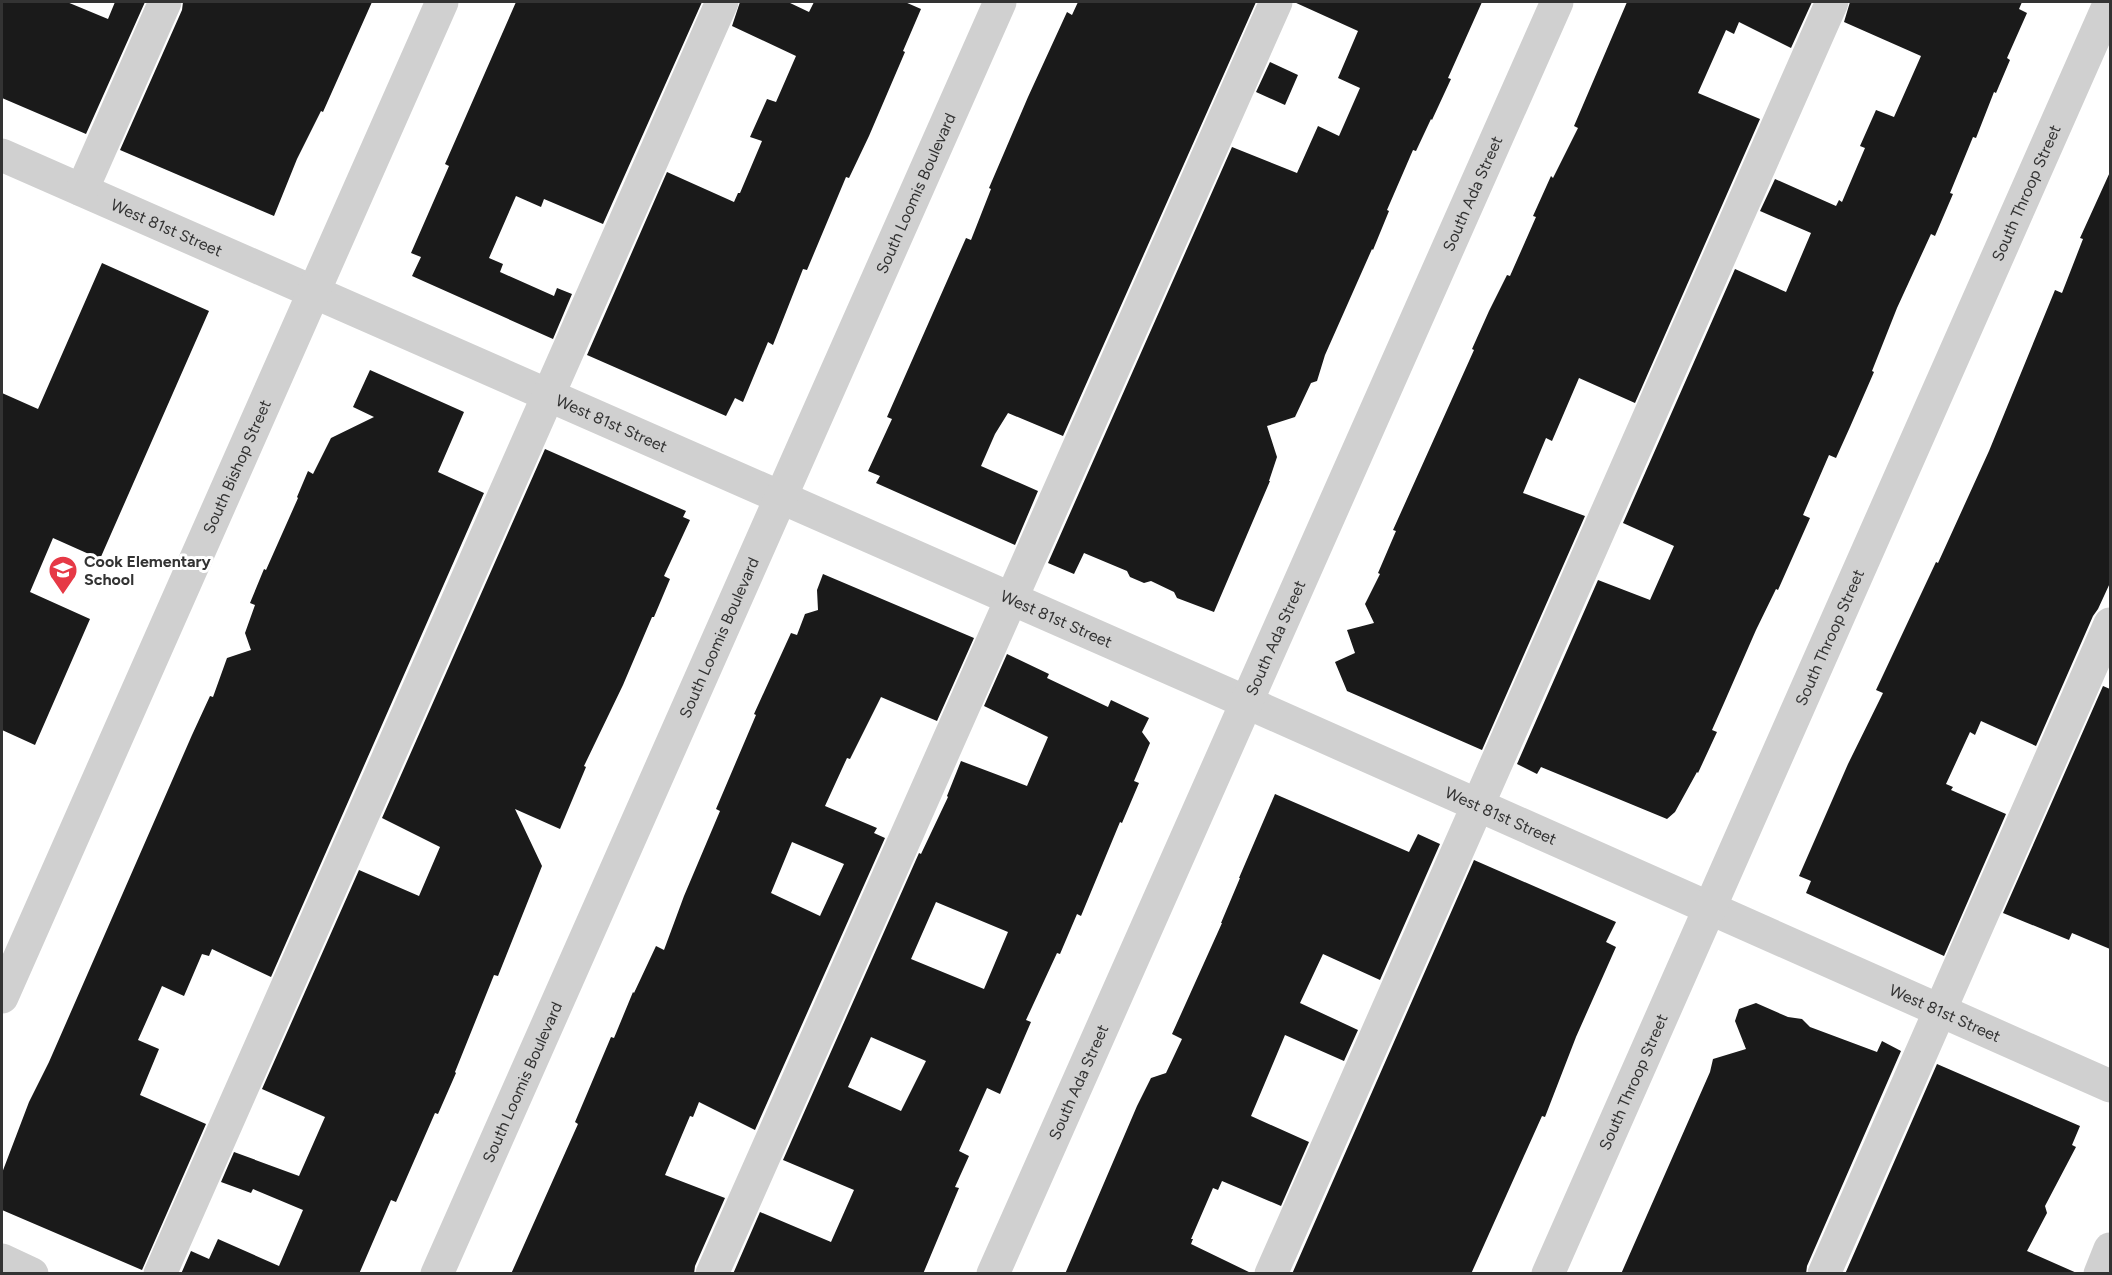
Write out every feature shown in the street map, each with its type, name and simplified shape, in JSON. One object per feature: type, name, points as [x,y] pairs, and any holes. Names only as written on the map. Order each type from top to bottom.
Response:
[{"type":"street","points":[[82,190],[165,2]]},
{"type":"street","name":"South Bishop Street","points":[[2,996],[442,2]]},
{"type":"street","points":[[160,1274],[722,2]]},
{"type":"street","name":"South Loomis Boulevard","points":[[437,1274],[1000,2]]},
{"type":"street","points":[[712,1274],[1276,2]]},
{"type":"street","name":"South Ada Street","points":[[993,1274],[1557,2]]},
{"type":"street","points":[[1270,1274],[1832,2]]},
{"type":"street","name":"South Throop Street","points":[[1548,1274],[2110,2]]},
{"type":"street","name":"West 81st Street","points":[[2,155],[1010,598],[2110,1086]]},
{"type":"street","points":[[1824,1274],[2110,624]]},
{"type":"street","points":[[2100,1274],[2110,1249]]},
{"type":"street","points":[[2,1260],[32,1274]]},
{"type":"building","points":[[2,2],[67,2],[108,19],[115,2],[145,2],[86,134],[2,98]]},
{"type":"building","points":[[183,2],[372,2],[323,112],[321,111],[297,159],[274,216],[120,150],[182,10]]},
{"type":"building","points":[[516,2],[702,2],[603,224],[544,199],[541,207],[516,196],[489,258],[503,264],[500,272],[554,296],[557,288],[572,294],[553,339],[412,276],[421,257],[411,253],[449,166],[445,164]]},
{"type":"building","points":[[740,2],[788,2],[809,12],[814,2],[905,2],[921,9],[869,136],[849,178],[846,177],[807,270],[803,269],[773,345],[768,342],[743,402],[735,398],[726,416],[587,355],[667,172],[734,202],[740,193],[762,141],[750,137],[767,99],[776,102],[796,56],[732,26]]},
{"type":"building","points":[[1078,2],[1256,2],[1063,436],[1008,413],[995,434],[981,466],[1038,491],[1015,545],[876,483],[880,476],[868,471],[892,419],[887,417],[966,238],[971,240],[991,189],[989,188],[1028,97],[1067,12],[1072,15]]},
{"type":"building","points":[[1294,2],[1482,2],[1432,120],[1416,151],[1413,150],[1387,210],[1389,211],[1373,250],[1325,355],[1317,381],[1311,383],[1295,417],[1267,426],[1277,457],[1270,481],[1214,612],[1177,598],[1174,592],[1151,581],[1144,583],[1130,577],[1127,571],[1084,553],[1074,574],[1048,563],[1232,147],[1297,173],[1318,126],[1339,136],[1360,88],[1338,78],[1358,31]]},
{"type":"building","points":[[1627,2],[1812,2],[1791,48],[1739,22],[1734,34],[1726,30],[1698,93],[1760,119],[1635,403],[1579,378],[1552,441],[1546,438],[1523,493],[1585,516],[1482,750],[1347,691],[1335,662],[1355,653],[1347,630],[1374,623],[1365,604],[1380,574],[1378,573],[1396,531],[1393,530],[1474,350],[1472,349],[1489,311],[1507,275],[1510,276],[1551,176],[1553,178],[1578,128],[1574,126]]},
{"type":"building","points":[[1850,2],[2022,2],[2019,9],[2027,13],[2007,58],[2010,60],[1996,93],[1994,92],[1976,138],[1973,137],[1935,236],[1931,234],[1897,308],[1872,371],[1874,372],[1850,427],[1836,458],[1829,455],[1803,515],[1810,518],[1778,590],[1776,589],[1756,630],[1712,730],[1717,732],[1698,773],[1675,812],[1667,819],[1541,767],[1537,774],[1517,764],[1598,580],[1650,600],[1674,546],[1623,523],[1735,269],[1786,292],[1811,233],[1760,211],[1775,179],[1836,206],[1839,200],[1842,202],[1865,148],[1860,146],[1876,110],[1894,117],[1921,56],[1844,22]]},
{"type":"building","points":[[1270,62],[1298,75],[1285,105],[1256,92]]},
{"type":"building","points":[[2110,172],[2110,583],[2093,616],[2036,746],[1981,721],[1975,735],[1970,732],[1946,784],[1953,787],[1951,790],[2006,814],[1944,956],[1806,893],[1811,881],[1799,876],[1848,764],[1883,693],[1876,690],[1989,451],[2055,290],[2062,293],[2083,239],[2080,238]]},
{"type":"building","points":[[102,263],[209,311],[100,559],[53,538],[30,592],[90,619],[35,745],[2,730],[2,393],[38,409]]},
{"type":"building","points":[[370,370],[464,412],[438,472],[484,493],[271,977],[212,949],[209,956],[202,954],[184,996],[162,986],[138,1040],[159,1049],[140,1095],[206,1124],[142,1270],[2,1210],[2,1173],[29,1102],[49,1062],[192,735],[210,696],[213,697],[227,658],[251,650],[245,633],[255,605],[250,603],[308,471],[313,474],[331,438],[374,417],[353,407]]},
{"type":"building","points":[[545,449],[686,511],[683,517],[690,520],[664,576],[670,579],[584,766],[586,767],[560,829],[515,809],[542,866],[498,976],[494,975],[438,1114],[435,1113],[396,1202],[391,1200],[359,1274],[181,1274],[191,1251],[209,1259],[218,1239],[279,1266],[303,1210],[253,1189],[251,1193],[221,1182],[234,1152],[299,1176],[325,1117],[262,1089],[359,870],[419,896],[440,847],[382,818]]},
{"type":"building","points":[[823,574],[974,638],[937,721],[881,697],[850,759],[847,758],[825,806],[877,828],[874,833],[885,838],[755,1130],[699,1102],[693,1117],[690,1116],[665,1175],[725,1198],[695,1266],[694,1274],[511,1274],[578,1124],[575,1122],[611,1037],[614,1038],[633,992],[656,946],[664,950],[720,811],[716,809],[756,715],[754,714],[791,633],[797,635],[805,614],[818,610],[817,590]],"holes":[[[792,842],[844,864],[820,916],[771,893]]]},
{"type":"building","points":[[1007,654],[1049,674],[1047,678],[1108,707],[1111,700],[1149,718],[1142,732],[1150,743],[1134,781],[1139,783],[1122,823],[1120,822],[1081,916],[1077,914],[1060,954],[1057,953],[1026,1020],[1031,1022],[1000,1094],[987,1088],[959,1151],[969,1156],[955,1187],[959,1188],[923,1274],[733,1274],[760,1212],[831,1242],[854,1190],[783,1160],[919,853],[921,854],[948,797],[961,761],[1027,786],[1048,737],[984,706]],"holes":[[[936,902],[1008,932],[984,989],[911,959]],[[871,1037],[926,1061],[901,1111],[848,1087]]]},
{"type":"building","points":[[2103,686],[2110,689],[2110,949],[2072,933],[2069,940],[2003,913]]},
{"type":"building","points":[[1275,794],[1409,852],[1418,834],[1440,844],[1380,980],[1323,954],[1300,1003],[1358,1030],[1344,1061],[1285,1035],[1251,1116],[1309,1142],[1281,1206],[1222,1181],[1218,1190],[1213,1188],[1191,1239],[1193,1239],[1191,1244],[1253,1274],[1065,1274],[1137,1106],[1151,1078],[1166,1073],[1182,1039],[1172,1034],[1222,923]]},
{"type":"building","points":[[1474,860],[1616,922],[1606,942],[1616,947],[1576,1037],[1545,1117],[1542,1116],[1471,1274],[1292,1274]]},
{"type":"building","points":[[1756,1003],[1788,1017],[1802,1019],[1810,1027],[1877,1052],[1882,1041],[1901,1051],[1807,1266],[1806,1274],[1621,1274],[1710,1072],[1713,1059],[1746,1049],[1735,1021],[1739,1009]]},
{"type":"building","points":[[1937,1064],[2080,1126],[2072,1145],[2076,1147],[2045,1206],[2047,1213],[2027,1251],[2079,1274],[1845,1274]]},
{"type":"place","name":"Cook Elementary School","points":[[63,596]]}]
